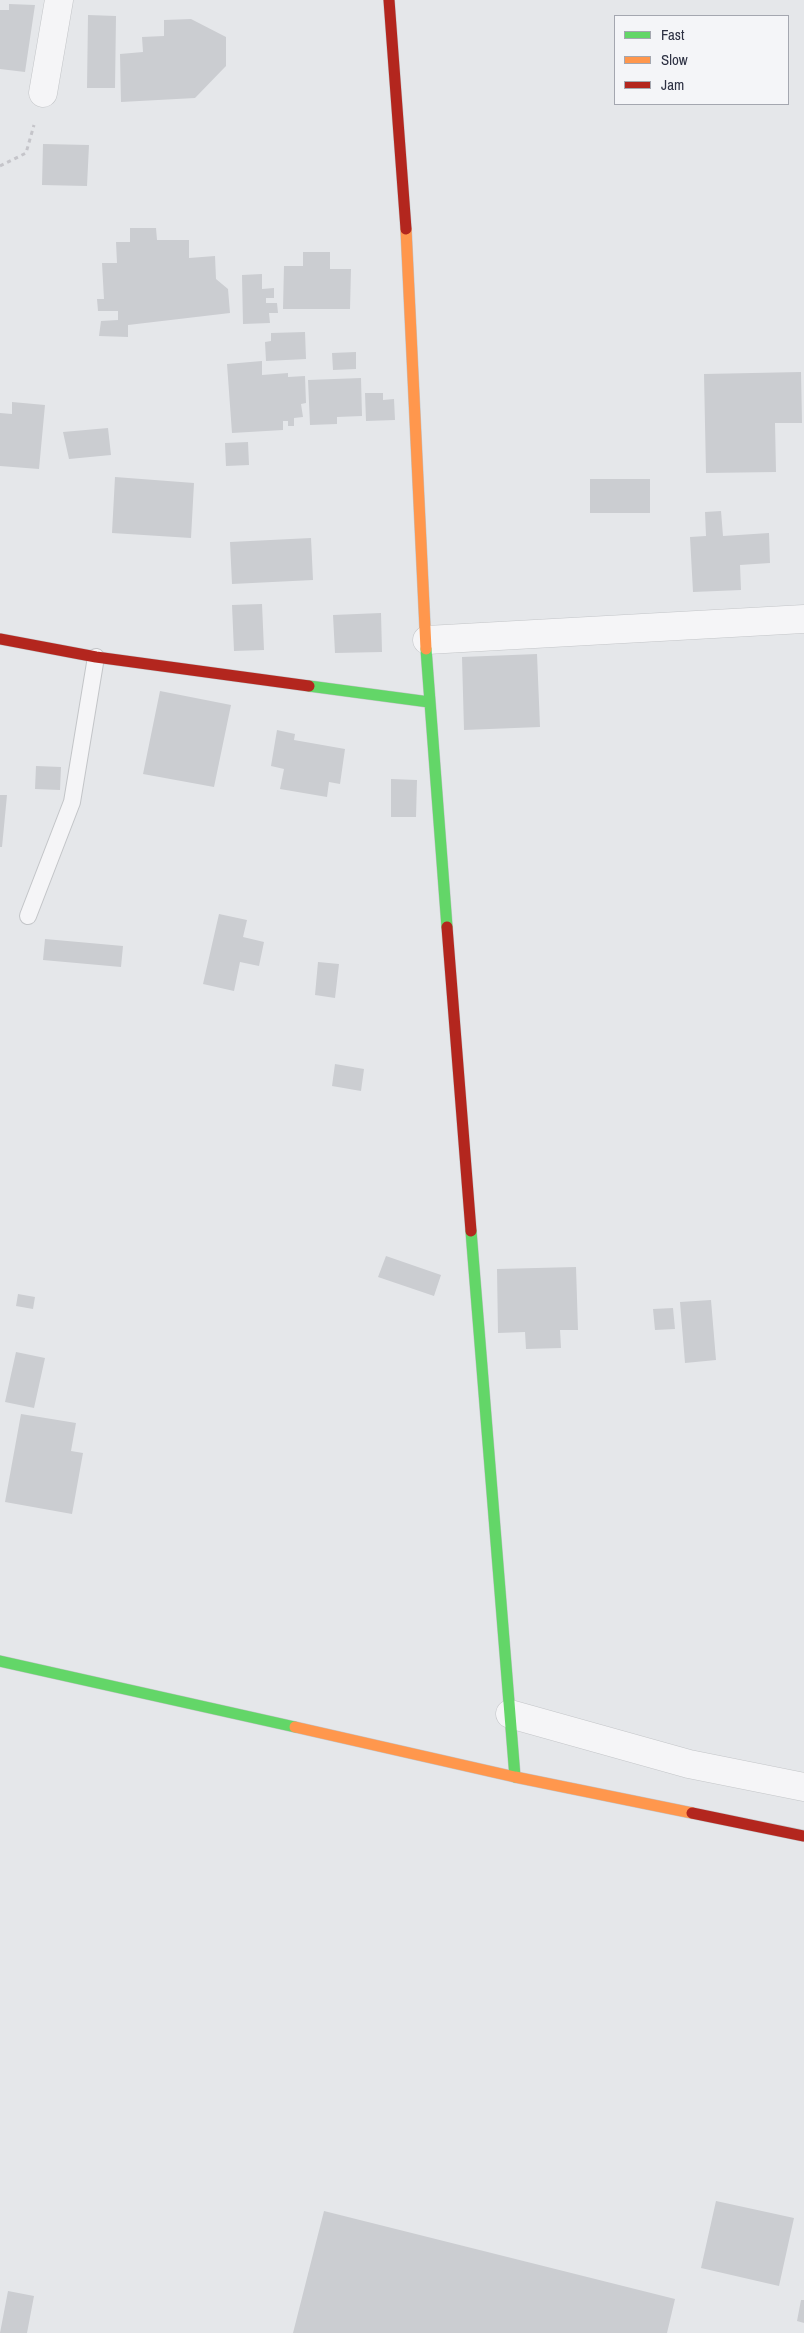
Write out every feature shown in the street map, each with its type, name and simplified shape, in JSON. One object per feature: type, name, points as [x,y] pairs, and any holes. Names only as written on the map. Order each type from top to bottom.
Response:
[{"type":"street","points":[[43,93],[59,0]]},
{"type":"street","points":[[389,0],[405,199],[427,640],[428,702],[515,1777]]},
{"type":"street","points":[[427,640],[804,620]]},
{"type":"street","points":[[0,639],[96,657],[428,702]]},
{"type":"street","points":[[0,1661],[515,1777],[804,1836]]},
{"type":"street","points":[[510,1714],[689,1764],[804,1787]]},
{"type":"lane","points":[[28,916],[72,802],[96,657]]},
{"type":"path","points":[[0,166],[26,153],[43,93]]},
{"type":"building","points":[[9,4],[35,5],[25,72],[0,69],[0,10],[9,10]]},
{"type":"building","points":[[88,15],[116,16],[115,88],[87,88]]},
{"type":"building","points":[[191,19],[226,37],[226,66],[195,98],[121,102],[120,54],[143,52],[142,37],[164,36],[164,20]]},
{"type":"building","points":[[43,144],[89,145],[87,186],[42,185]]},
{"type":"building","points":[[130,228],[156,228],[157,240],[189,240],[189,258],[215,256],[216,279],[228,289],[230,313],[128,325],[128,337],[99,336],[101,321],[118,320],[118,311],[98,311],[97,299],[104,299],[102,263],[117,263],[116,242],[130,242]]},
{"type":"building","points":[[303,252],[330,252],[330,269],[351,269],[350,309],[283,309],[284,266],[303,266]]},
{"type":"building","points":[[262,274],[262,289],[274,288],[274,298],[266,298],[266,303],[277,303],[278,313],[269,313],[270,323],[243,324],[242,275]]},
{"type":"building","points":[[305,332],[306,359],[266,361],[265,342],[271,341],[271,333]]},
{"type":"building","points":[[356,352],[356,369],[333,370],[332,353]]},
{"type":"building","points":[[262,361],[262,375],[288,373],[288,377],[305,376],[306,403],[301,404],[303,417],[294,418],[294,426],[288,426],[288,421],[283,421],[283,430],[232,433],[227,364]]},
{"type":"building","points":[[801,372],[802,423],[775,423],[776,472],[706,473],[704,374]]},
{"type":"building","points":[[361,378],[362,416],[337,417],[337,424],[310,425],[308,380]]},
{"type":"building","points":[[365,393],[383,393],[383,400],[394,399],[395,420],[366,421]]},
{"type":"building","points":[[12,402],[45,405],[39,469],[0,466],[0,413],[12,414]]},
{"type":"building","points":[[108,428],[111,455],[69,459],[63,432]]},
{"type":"building","points":[[248,442],[249,465],[226,466],[225,443]]},
{"type":"building","points":[[115,477],[194,483],[191,538],[112,533]]},
{"type":"building","points":[[590,479],[650,479],[650,513],[590,513]]},
{"type":"building","points":[[721,511],[723,536],[769,533],[770,563],[740,565],[741,590],[693,592],[690,537],[706,536],[705,512]]},
{"type":"building","points":[[311,538],[313,580],[232,584],[230,542]]},
{"type":"building","points":[[262,604],[264,650],[234,651],[232,605]]},
{"type":"building","points":[[381,613],[382,652],[335,653],[333,615]]},
{"type":"building","points":[[537,654],[540,727],[464,730],[462,657]]},
{"type":"building","points":[[160,691],[231,705],[214,787],[143,774]]},
{"type":"building","points":[[277,730],[295,734],[294,740],[345,749],[340,784],[329,782],[327,797],[280,789],[284,769],[271,766]]},
{"type":"building","points":[[36,766],[61,767],[60,790],[35,789]]},
{"type":"building","points":[[391,779],[417,780],[416,817],[391,817]]},
{"type":"building","points":[[0,795],[7,795],[2,847],[0,847]]},
{"type":"building","points":[[219,914],[247,920],[243,937],[264,942],[259,966],[240,962],[234,991],[203,984]]},
{"type":"building","points":[[45,939],[123,946],[121,967],[43,960]]},
{"type":"building","points":[[318,962],[339,964],[335,998],[315,995]]},
{"type":"building","points":[[335,1064],[364,1069],[361,1091],[332,1086]]},
{"type":"building","points":[[386,1256],[441,1275],[434,1296],[378,1277]]},
{"type":"building","points":[[576,1267],[578,1330],[560,1330],[561,1348],[526,1349],[525,1332],[498,1333],[497,1269]]},
{"type":"building","points":[[18,1294],[35,1297],[33,1309],[16,1306]]},
{"type":"building","points":[[711,1300],[716,1360],[685,1363],[680,1302]]},
{"type":"building","points":[[673,1308],[675,1329],[655,1330],[653,1309]]},
{"type":"building","points":[[16,1352],[45,1358],[34,1408],[5,1402]]},
{"type":"building","points":[[21,1414],[76,1423],[71,1451],[83,1453],[72,1514],[5,1502]]},
{"type":"building","points":[[716,2201],[794,2218],[779,2286],[701,2268]]},
{"type":"building","points":[[324,2211],[675,2299],[667,2333],[293,2333]]},
{"type":"building","points":[[8,2291],[34,2296],[27,2333],[0,2333]]},
{"type":"building","points":[[801,2300],[804,2300],[804,2323],[797,2321]]},
{"type":"traffic: fast","points":[[426,649],[447,927]]},
{"type":"traffic: fast","points":[[309,686],[429,702]]},
{"type":"traffic: fast","points":[[471,1231],[515,1777]]},
{"type":"traffic: fast","points":[[0,1661],[295,1727]]},
{"type":"traffic: slow","points":[[406,229],[426,649]]},
{"type":"traffic: slow","points":[[295,1727],[515,1777],[692,1813]]},
{"type":"traffic: jam","points":[[389,0],[406,229]]},
{"type":"traffic: jam","points":[[0,639],[96,657],[309,686]]},
{"type":"traffic: jam","points":[[447,927],[471,1231]]},
{"type":"traffic: jam","points":[[692,1813],[804,1836]]}]
